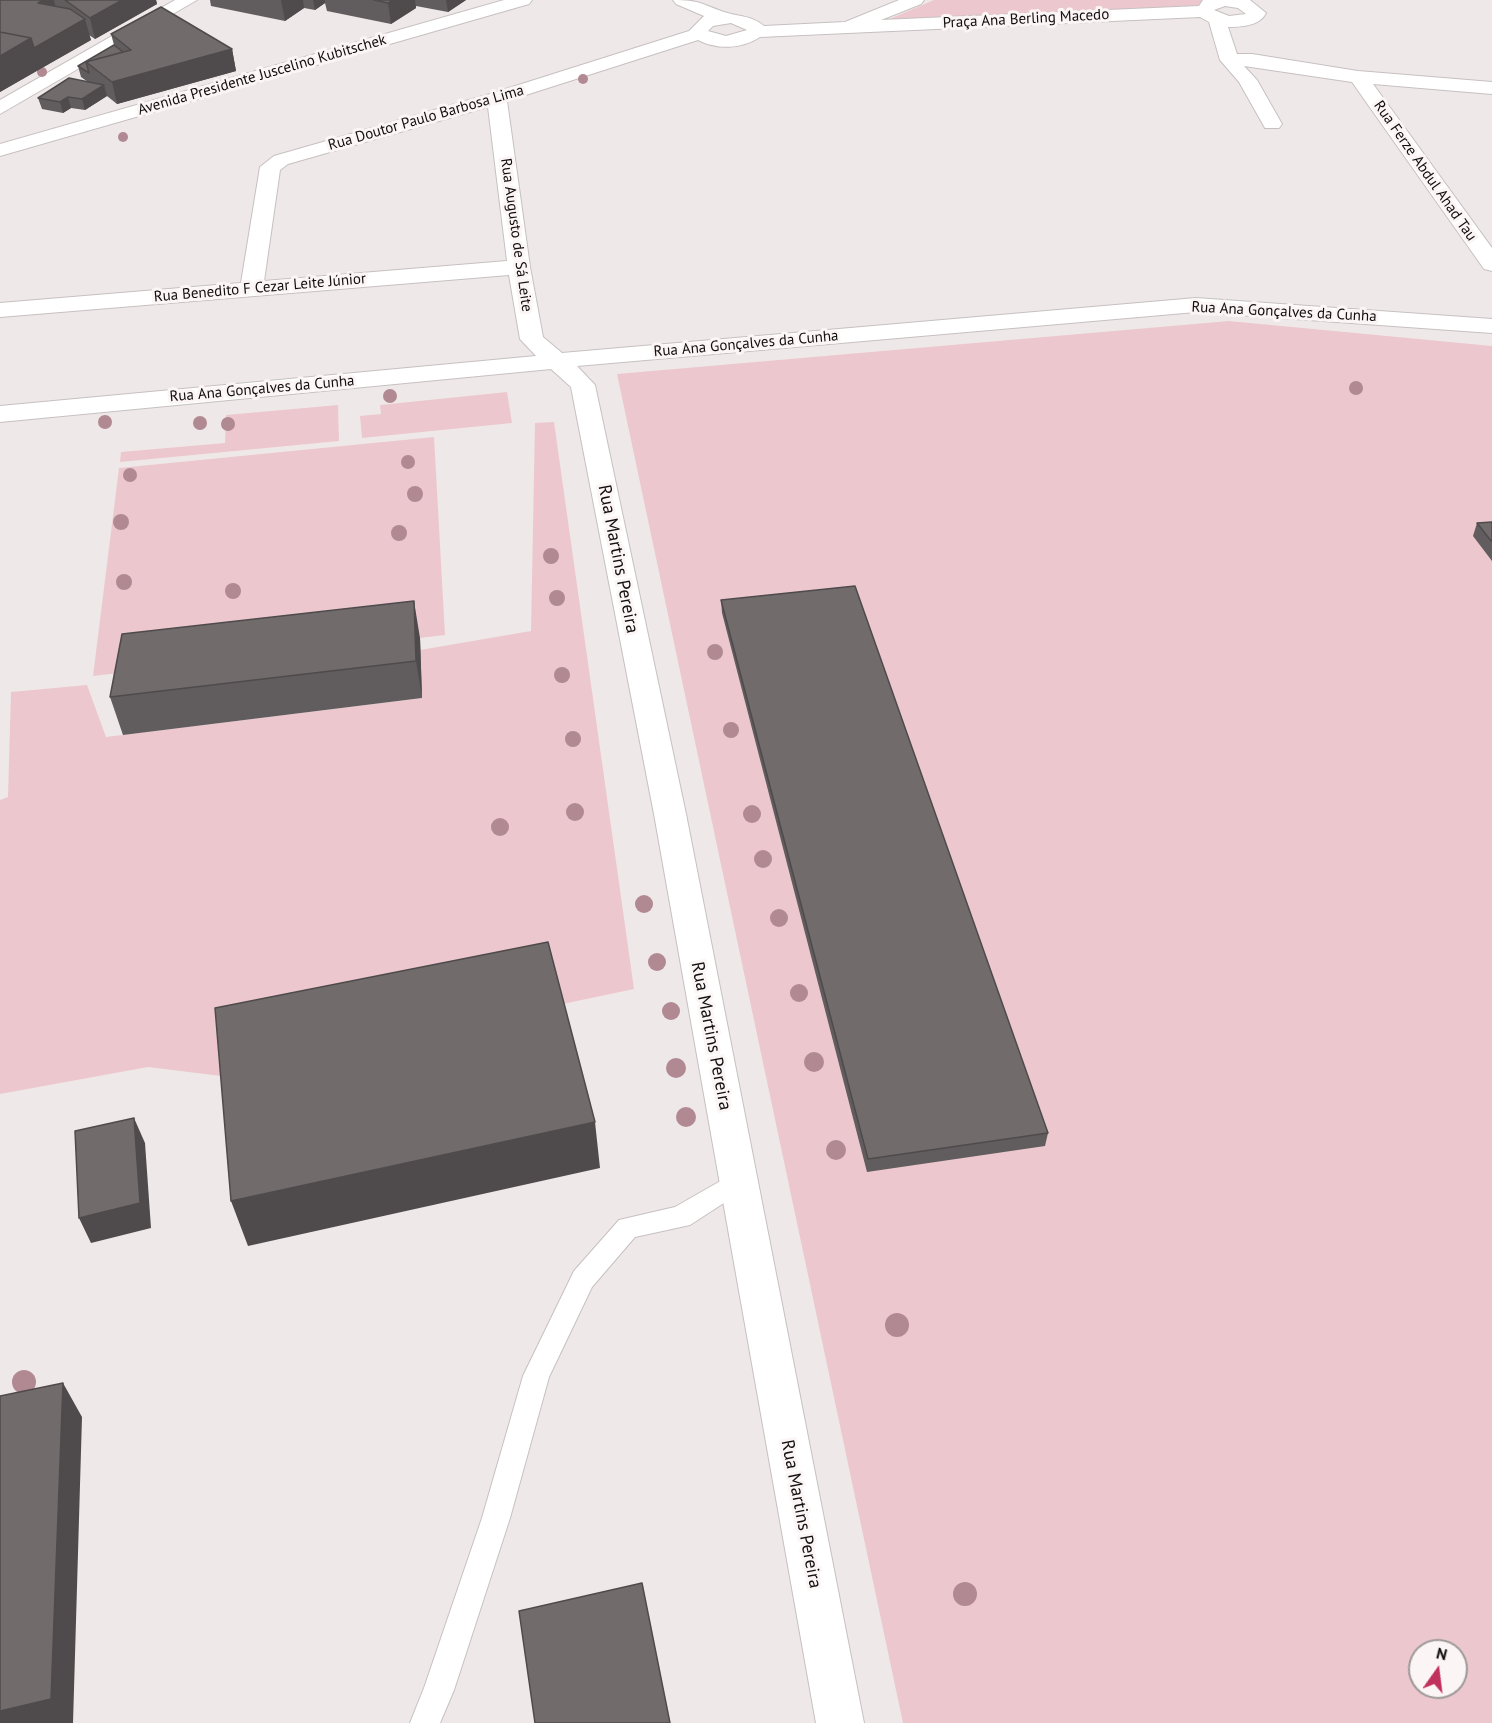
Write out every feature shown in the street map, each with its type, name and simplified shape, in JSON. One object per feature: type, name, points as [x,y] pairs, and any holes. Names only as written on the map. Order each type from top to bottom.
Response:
[{"type":"street","points":[[0,108],[188,0]]},
{"type":"street","name":"Avenida Presidente Juscelino Kubitschek","points":[[0,150],[523,0]]},
{"type":"street","points":[[682,0],[723,18],[746,21],[755,26],[756,32]]},
{"type":"street","points":[[723,18],[702,24],[698,31],[712,39],[731,41],[748,38],[756,32],[848,27],[915,0]]},
{"type":"street","points":[[1212,8],[1229,60],[1247,80],[1272,124]]},
{"type":"street","name":"Praça Ana Berling Macedo","points":[[848,27],[1212,8],[1240,21],[1254,9]]},
{"type":"street","points":[[1247,80],[1252,60],[1254,9]]},
{"type":"street","name":"Rua Doutor Paulo Barbosa Lima","points":[[252,288],[270,167],[281,160],[497,98],[700,34]]},
{"type":"street","points":[[1229,60],[1252,60],[1358,77],[1492,88]]},
{"type":"street","name":"Rua Ferze Abdul Ahad Tau","points":[[1358,77],[1492,264]]},
{"type":"street","name":"Rua Augusto de Sá Leite","points":[[497,98],[519,267],[532,339],[557,361]]},
{"type":"street","points":[[0,142],[22,144]]},
{"type":"street","name":"Rua Benedito F Cezar Leite Júnior","points":[[0,310],[519,267]]},
{"type":"street","name":"Rua Ana Gonçalves da Cunha","points":[[0,414],[557,361],[1196,305],[1492,326]]},
{"type":"street","name":"Rua Martins Pereira","points":[[557,361],[583,385],[667,803],[840,1723]]},
{"type":"lane","points":[[425,1723],[439,1690],[496,1518],[536,1376],[583,1279],[628,1228],[681,1217],[738,1181]]},
{"type":"shaded area","points":[[934,0],[1206,0],[1196,8],[885,21]]},
{"type":"shaded area","points":[[1229,321],[1492,346],[1492,1723],[903,1723],[617,374]]},
{"type":"shaded area","points":[[507,392],[512,423],[362,438],[360,416],[381,414],[380,405]]},
{"type":"shaded area","points":[[338,405],[339,441],[120,462],[121,452],[225,443],[226,415]]},
{"type":"shaded area","points":[[554,422],[634,989],[221,1076],[148,1067],[0,1094],[0,800],[8,797],[11,692],[87,685],[106,737],[422,698],[420,650],[531,631],[535,423]]},
{"type":"shaded area","points":[[434,437],[445,635],[93,676],[119,468]]},
{"type":"building","points":[[0,0],[44,0],[38,3],[70,9],[85,19],[34,48],[31,38],[0,32]]},
{"type":"building","points":[[65,0],[122,0],[90,18]]},
{"type":"building","points":[[374,0],[393,0],[388,3]]},
{"type":"building","points":[[161,7],[232,49],[112,82],[86,62],[131,50],[111,34]]},
{"type":"building","points":[[0,32],[31,38],[0,56]]},
{"type":"building","points":[[114,45],[123,52],[86,62],[89,73],[78,66]]},
{"type":"building","points":[[69,78],[104,85],[82,99],[68,97],[60,102],[38,98]]},
{"type":"building","points":[[1492,522],[1492,542],[1477,523]]},
{"type":"building","points":[[855,586],[1048,1133],[868,1159],[721,600]]},
{"type":"building","points":[[414,601],[416,661],[110,697],[122,634]]},
{"type":"building","points":[[548,942],[595,1122],[231,1201],[215,1008]]},
{"type":"building","points":[[134,1118],[140,1203],[79,1218],[75,1131]]},
{"type":"building","points":[[63,1383],[51,1699],[0,1711],[0,1396]]},
{"type":"building","points":[[642,1583],[670,1723],[535,1723],[519,1611]]}]
